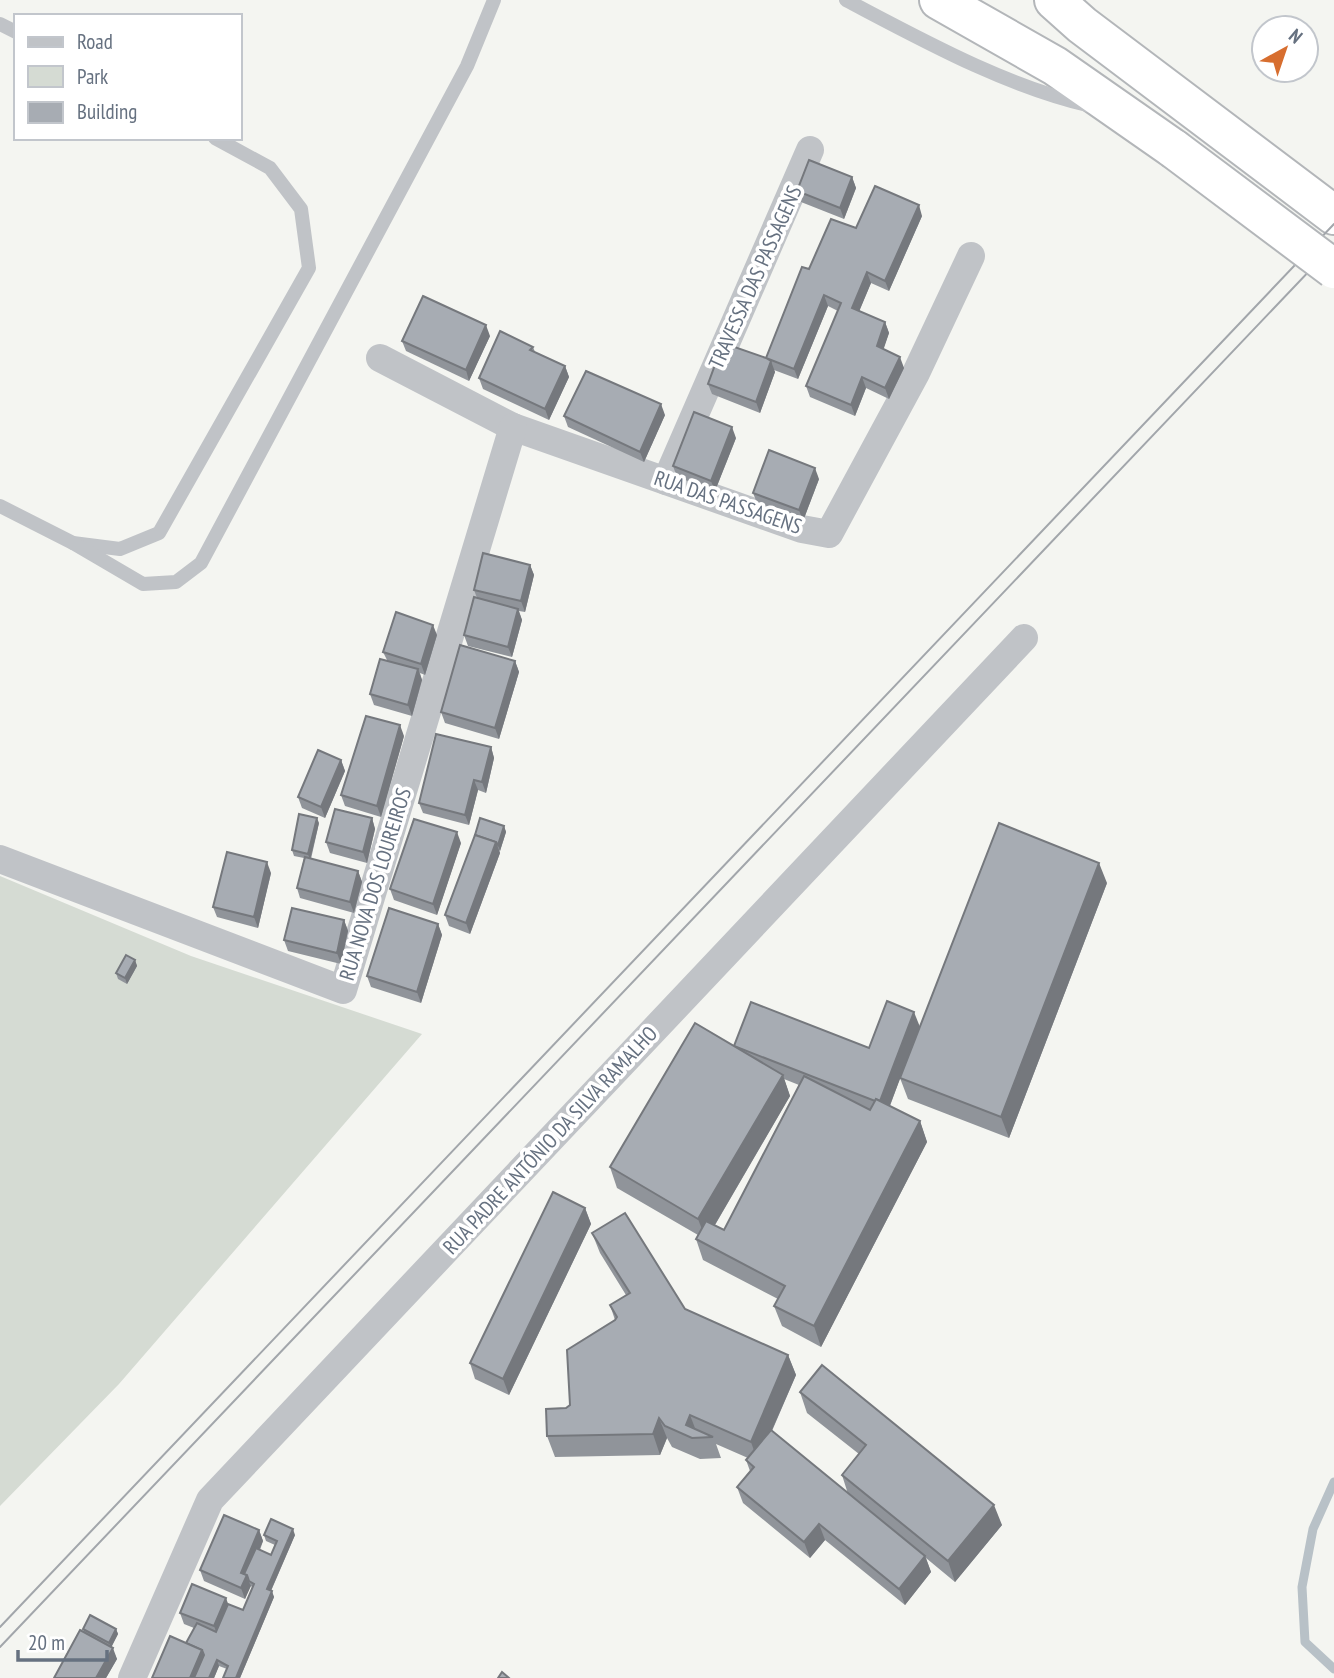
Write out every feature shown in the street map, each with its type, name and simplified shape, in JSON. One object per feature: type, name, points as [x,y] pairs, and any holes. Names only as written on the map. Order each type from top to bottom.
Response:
[{"type":"highway","points":[[939,0],[1036,55],[1127,115],[1334,269]]},
{"type":"highway","points":[[1054,0],[1082,25],[1334,215]]},
{"type":"street","name":"TRAVESSA DAS PASSAGENS","points":[[666,481],[810,150]]},
{"type":"street","name":"RUA DAS PASSAGENS","points":[[380,358],[513,427],[802,529],[829,534],[916,373],[971,256]]},
{"type":"street","name":"RUA NOVA DOS LOUREIROS","points":[[0,859],[343,990],[513,427]]},
{"type":"street","name":"RUA PADRE ANTÓNIO DA SILVA RAMALHO","points":[[132,1678],[210,1500],[1024,638]]},
{"type":"lane","points":[[0,506],[73,543],[144,584],[176,582],[201,563],[467,66],[494,0]]},
{"type":"lane","points":[[846,0],[929,44],[1053,97],[1127,115]]},
{"type":"lane","points":[[73,543],[120,549],[159,533],[309,268],[301,209],[270,168],[219,140]]},
{"type":"green space","points":[[0,876],[191,956],[422,1034],[119,1384],[0,1506]]},
{"type":"building","points":[[809,160],[852,177],[840,208],[797,191]]},
{"type":"building","points":[[875,186],[919,205],[885,281],[867,272],[852,308],[885,322],[877,346],[900,357],[885,388],[862,377],[851,405],[806,386],[841,303],[824,295],[794,369],[766,358],[802,267],[809,269],[831,219],[856,228]]},
{"type":"building","points":[[423,296],[486,325],[466,370],[402,341]]},
{"type":"building","points":[[500,331],[533,347],[530,350],[565,366],[545,409],[479,378]]},
{"type":"building","points":[[723,343],[771,361],[756,402],[708,384]]},
{"type":"building","points":[[586,371],[661,404],[640,452],[564,416]]},
{"type":"building","points":[[694,412],[732,427],[711,481],[673,466]]},
{"type":"building","points":[[769,450],[815,468],[799,510],[753,493]]},
{"type":"building","points":[[483,553],[530,565],[521,601],[474,590]]},
{"type":"building","points":[[474,597],[518,609],[508,647],[464,635]]},
{"type":"building","points":[[396,612],[433,625],[421,664],[383,652]]},
{"type":"building","points":[[460,645],[515,661],[495,728],[441,712]]},
{"type":"building","points":[[380,659],[418,669],[408,705],[370,694]]},
{"type":"building","points":[[366,716],[400,725],[377,806],[341,795]]},
{"type":"building","points":[[436,734],[491,747],[482,782],[474,780],[465,815],[419,803]]},
{"type":"building","points":[[318,750],[341,760],[321,807],[298,797]]},
{"type":"building","points":[[335,809],[372,818],[363,852],[326,842]]},
{"type":"building","points":[[299,814],[317,818],[308,854],[292,850]]},
{"type":"building","points":[[480,818],[504,826],[498,845],[475,835]]},
{"type":"building","points":[[414,819],[457,832],[433,904],[390,889]]},
{"type":"building","points":[[999,823],[1099,863],[1001,1117],[900,1078]]},
{"type":"building","points":[[475,835],[496,842],[466,923],[445,915]]},
{"type":"building","points":[[227,852],[267,862],[254,917],[213,907]]},
{"type":"building","points":[[305,857],[358,871],[350,902],[297,888]]},
{"type":"building","points":[[292,908],[344,920],[337,953],[284,940]]},
{"type":"building","points":[[389,908],[438,924],[417,992],[367,976]]},
{"type":"building","points":[[126,955],[135,960],[125,978],[116,973]]},
{"type":"building","points":[[887,1001],[914,1012],[880,1101],[734,1046],[751,1002],[869,1048]]},
{"type":"building","points":[[695,1023],[783,1075],[698,1219],[610,1167]]},
{"type":"building","points":[[804,1076],[870,1110],[876,1099],[920,1121],[814,1326],[774,1306],[785,1286],[696,1239],[706,1221],[724,1230]]},
{"type":"building","points":[[553,1192],[585,1208],[503,1379],[470,1363]]},
{"type":"building","points":[[625,1213],[685,1309],[788,1355],[751,1442],[690,1415],[686,1425],[713,1437],[692,1438],[665,1426],[659,1418],[653,1434],[547,1436],[546,1409],[566,1408],[570,1405],[567,1350],[615,1320],[617,1317],[610,1305],[630,1293],[592,1233]]},
{"type":"building","points":[[822,1365],[994,1505],[948,1561],[842,1475],[866,1445],[800,1392]]},
{"type":"building","points":[[771,1430],[925,1556],[899,1589],[819,1524],[804,1542],[737,1487],[754,1467],[746,1460]]},
{"type":"building","points":[[224,1515],[259,1530],[241,1573],[247,1575],[241,1588],[200,1570]]},
{"type":"building","points":[[271,1519],[293,1529],[267,1589],[272,1591],[236,1678],[223,1678],[228,1666],[217,1660],[209,1678],[194,1678],[204,1655],[202,1650],[186,1643],[197,1623],[216,1632],[228,1604],[243,1610],[254,1584],[244,1574],[256,1548],[271,1555],[277,1541],[264,1535]]},
{"type":"building","points":[[192,1584],[226,1598],[214,1626],[180,1613]]},
{"type":"building","points":[[90,1615],[116,1629],[109,1643],[83,1629]]},
{"type":"building","points":[[80,1630],[113,1648],[96,1678],[54,1678]]},
{"type":"building","points":[[170,1636],[202,1650],[190,1678],[152,1678]]},
{"type":"building","points":[[502,1672],[509,1678],[498,1678]]},
{"type":"waterway","points":[[1334,1482],[1313,1529],[1302,1587],[1305,1642],[1334,1669]]},
{"type":"tram line","points":[[0,1627],[1334,224]]},
{"type":"tram line","points":[[0,1647],[1334,245]]}]
